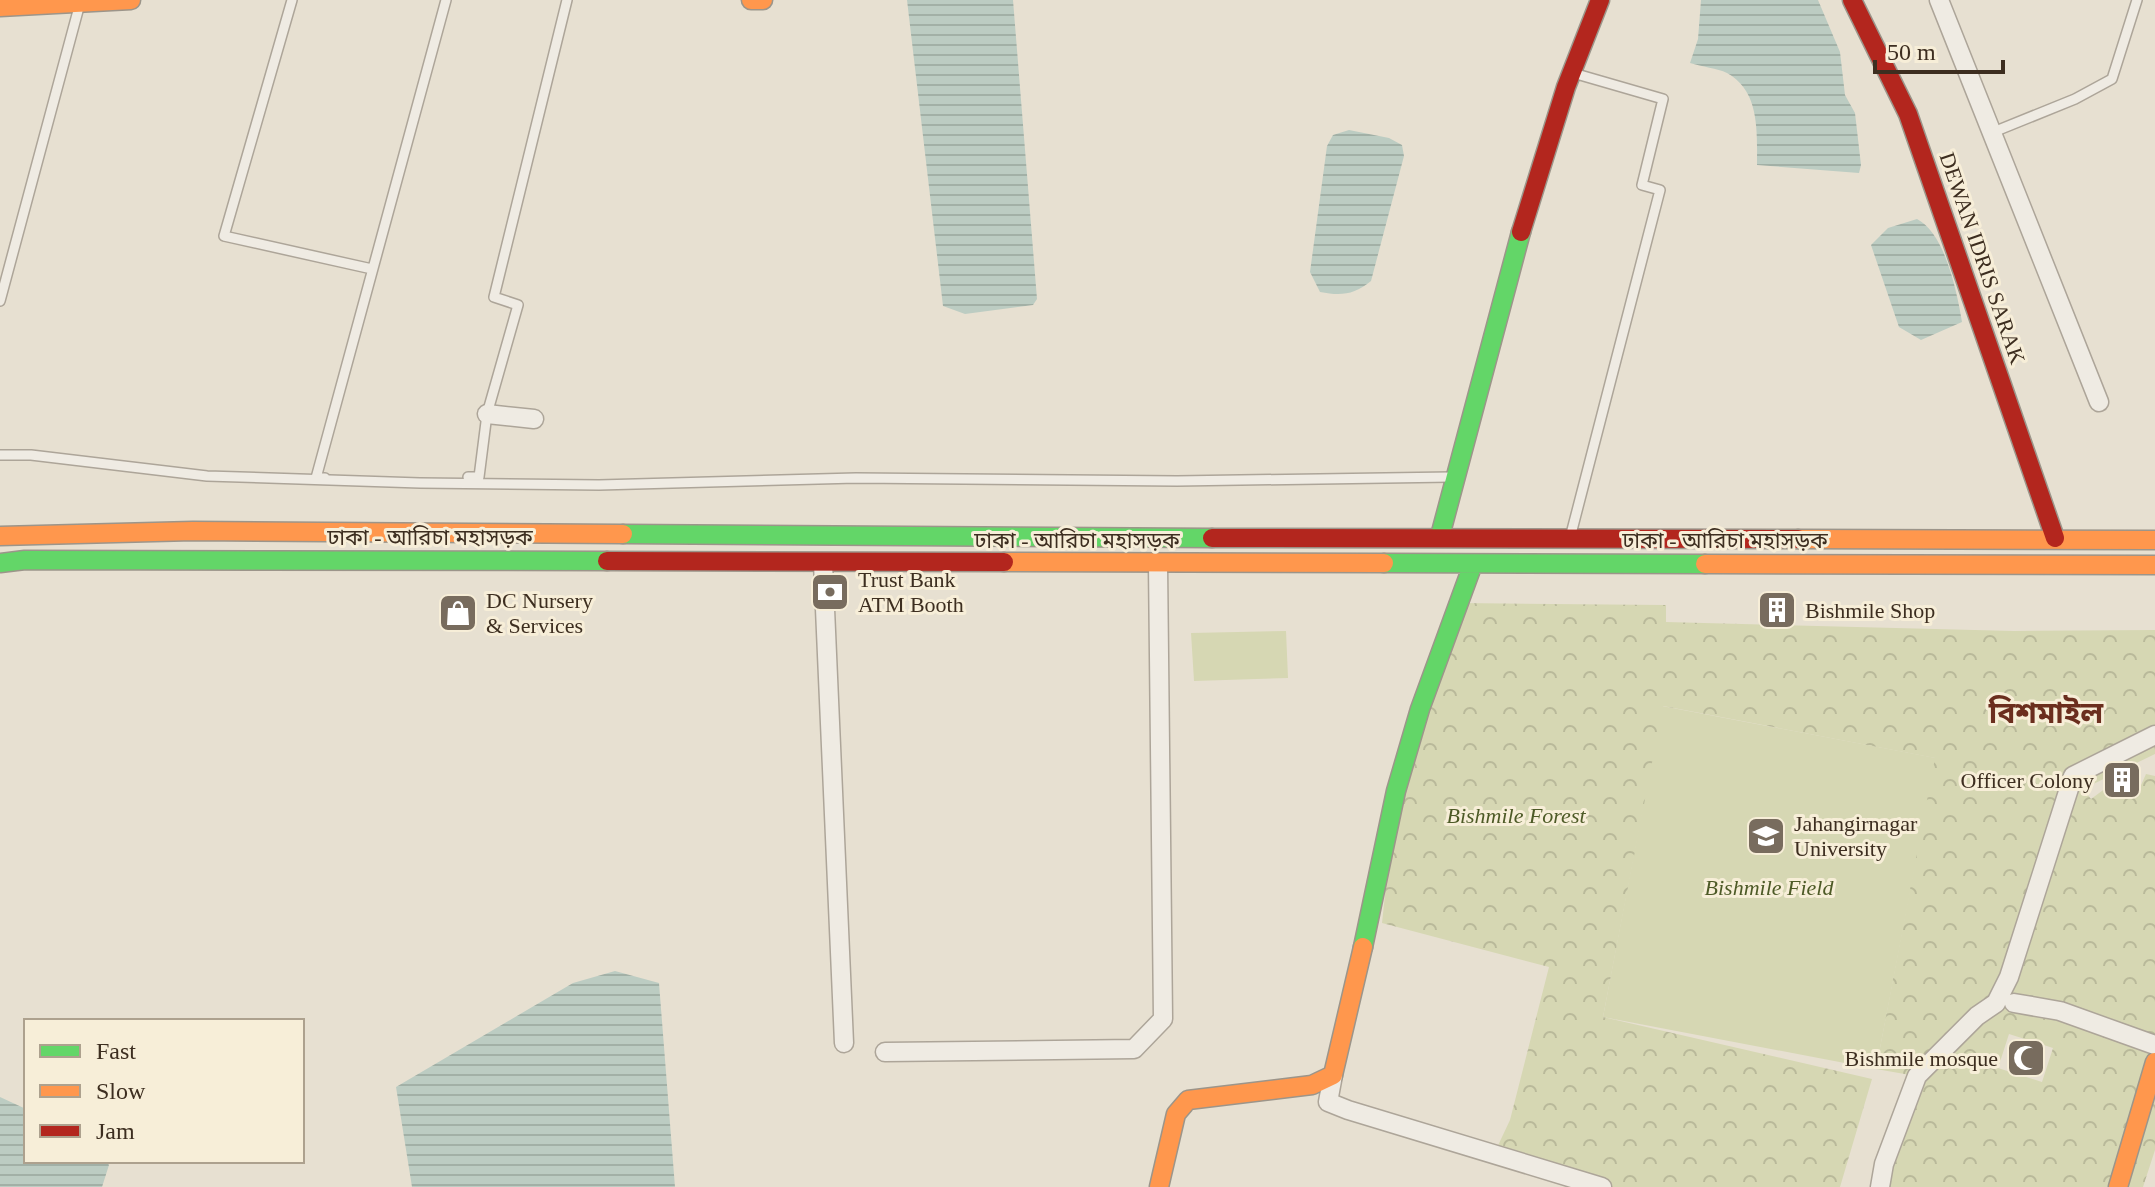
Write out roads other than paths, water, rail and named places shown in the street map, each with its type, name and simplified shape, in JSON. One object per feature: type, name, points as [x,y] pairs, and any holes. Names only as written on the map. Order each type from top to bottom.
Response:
[{"type":"main road","points":[[0,7],[131,0]]},
{"type":"main road","points":[[751,0],[763,0]]},
{"type":"main road","points":[[1440,536],[1511,264],[1572,73],[1600,0]]},
{"type":"main road","name":"DEWAN IDRIS SARAK","points":[[1852,0],[1908,114],[2055,538]]},
{"type":"main road","name":"ঢাকা - আরিচা মহাসড়ক","points":[[0,536],[193,531],[769,537],[1440,536],[2155,540]]},
{"type":"main road","name":"ঢাকা - আরিচা মহাসড়ক","points":[[0,563],[160,560],[2155,565]]},
{"type":"main road","points":[[1159,1187],[1176,1114],[1188,1100],[1312,1085],[1333,1075],[1378,885],[1396,791],[1420,709],[1473,564]]},
{"type":"main road","points":[[2118,1187],[2155,1062]]},
{"type":"street","points":[[1939,0],[2099,402]]},
{"type":"street","points":[[487,414],[534,419]]},
{"type":"street","points":[[823,563],[844,1043]]},
{"type":"street","points":[[885,1052],[1134,1049],[1163,1019],[1158,564]]},
{"type":"street","points":[[1880,1187],[1884,1164],[1917,1076],[1977,1016],[1996,1003],[2009,977],[2073,776],[2155,735]]},
{"type":"street","points":[[2014,1003],[2060,1011],[2155,1045]]},
{"type":"street","points":[[1333,1075],[1328,1102],[1602,1187]]},
{"type":"lane","points":[[292,0],[224,236],[372,269]]},
{"type":"lane","points":[[446,0],[316,478],[479,477],[487,414],[518,305],[494,297],[567,0]]},
{"type":"lane","points":[[1991,133],[2075,99],[2112,79],[2137,0]]},
{"type":"lane","points":[[0,301],[80,1]]},
{"type":"lane","points":[[1570,537],[1660,190],[1642,185],[1663,99],[1572,73]]},
{"type":"lane","points":[[0,455],[31,455],[207,476],[374,483],[599,485],[856,478],[1177,481],[1455,477]]},
{"type":"place","name":"Trust Bank ATM Booth","points":[[830,592]]},
{"type":"place","name":"Bishmile Shop","points":[[1777,610]]},
{"type":"place","name":"DC Nursery & Services","points":[[458,613]]},
{"type":"place","name":"Officer Colony","points":[[2122,780]]},
{"type":"place","name":"Jahangirnagar University","points":[[1766,836]]},
{"type":"place","name":"Bishmile mosque","points":[[2026,1058]]},
{"type":"district","name":"বিশমাইল","points":[[2046,713]]},
{"type":"park label","name":"Bishmile Forest","points":[[1516,815]]},
{"type":"park label","name":"Bishmile Field","points":[[1769,887]]}]
